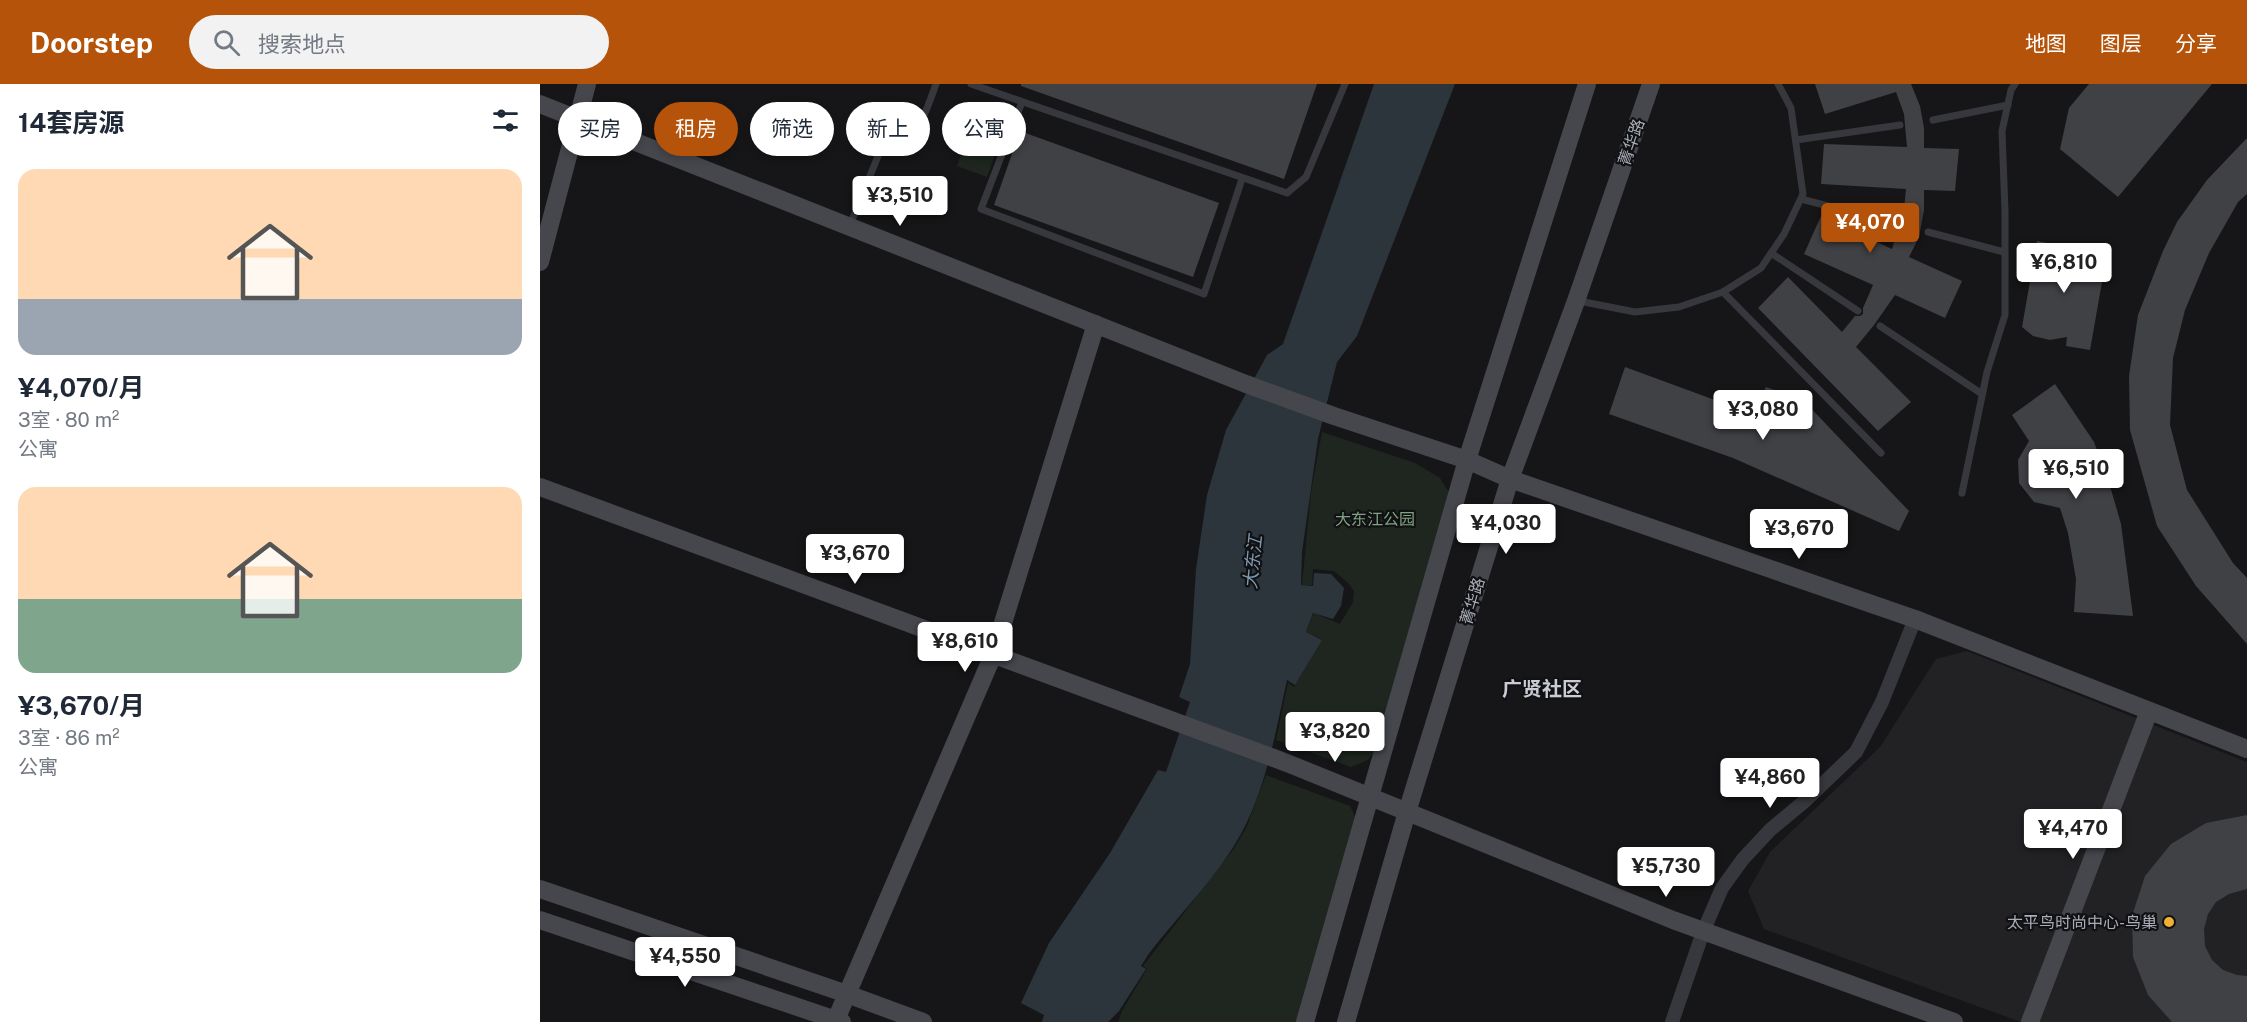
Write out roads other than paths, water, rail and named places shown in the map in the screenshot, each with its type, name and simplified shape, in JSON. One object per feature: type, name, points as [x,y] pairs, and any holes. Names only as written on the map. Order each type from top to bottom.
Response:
[{"type":"street","points":[[582,102],[587,84]]},
{"type":"street","points":[[1305,1022],[1467,460],[1587,84]]},
{"type":"street","name":"菁华路","points":[[1346,1022],[1407,812],[1510,479],[1576,301],[1651,84]]},
{"type":"street","points":[[540,104],[558,111]]},
{"type":"street","points":[[642,144],[1246,384],[1467,460],[1510,479],[1915,619],[2247,749]]},
{"type":"street","points":[[540,262],[568,156]]},
{"type":"street","points":[[540,920],[838,1021],[847,994],[993,655],[1096,324]]},
{"type":"street","points":[[540,487],[1287,763],[1703,932],[1954,1022]]},
{"type":"street","points":[[1672,1022],[1703,932],[1722,888],[1743,858],[1770,830],[1806,800],[1856,752],[1882,702],[1915,619]]},
{"type":"street","points":[[2030,1022],[2149,711]]},
{"type":"street","points":[[540,889],[923,1022]]},
{"type":"lane","points":[[849,226],[885,139],[892,135],[906,136],[916,131],[936,84]]},
{"type":"lane","points":[[971,84],[1022,102]]},
{"type":"lane","points":[[1026,103],[1287,194],[1306,177],[1345,84]]},
{"type":"lane","points":[[1576,301],[1635,312],[1679,307],[1723,292],[1761,268],[1784,234],[1803,194],[1791,108],[1778,84]]},
{"type":"lane","points":[[1962,493],[1987,372],[2005,315],[2002,131],[2015,84]]},
{"type":"lane","points":[[1933,120],[2008,105]]},
{"type":"lane","points":[[1796,140],[1900,125]]},
{"type":"lane","points":[[1001,156],[981,209],[1204,294],[1242,179]]},
{"type":"lane","points":[[1801,199],[1894,223]]},
{"type":"lane","points":[[1928,232],[2004,252]]},
{"type":"lane","points":[[1771,253],[1858,310]]},
{"type":"lane","points":[[1723,292],[1881,453]]},
{"type":"lane","points":[[1880,326],[1982,394]]},
{"type":"water","name":"大东江","points":[[1374,84],[1455,84],[1357,336],[1337,362],[1318,439],[1302,552],[1301,585],[1313,586],[1314,573],[1331,574],[1344,588],[1341,606],[1333,619],[1313,613],[1306,632],[1322,640],[1295,685],[1287,680],[1265,776],[1243,830],[1211,879],[1148,955],[1141,966],[1146,969],[1119,1011],[1108,1022],[1042,1022],[1044,1015],[1021,1003],[1049,943],[1110,853],[1158,770],[1166,772],[1190,702],[1179,697],[1190,664],[1196,569],[1207,495],[1226,430],[1267,355],[1283,344]]},
{"type":"place","name":"太平鸟时尚中心-鸟巢","points":[[2169,922]]},
{"type":"district","name":"广贤社区","points":[[1542,689]]},
{"type":"park label","name":"大东江公园","points":[[1375,519]]}]
